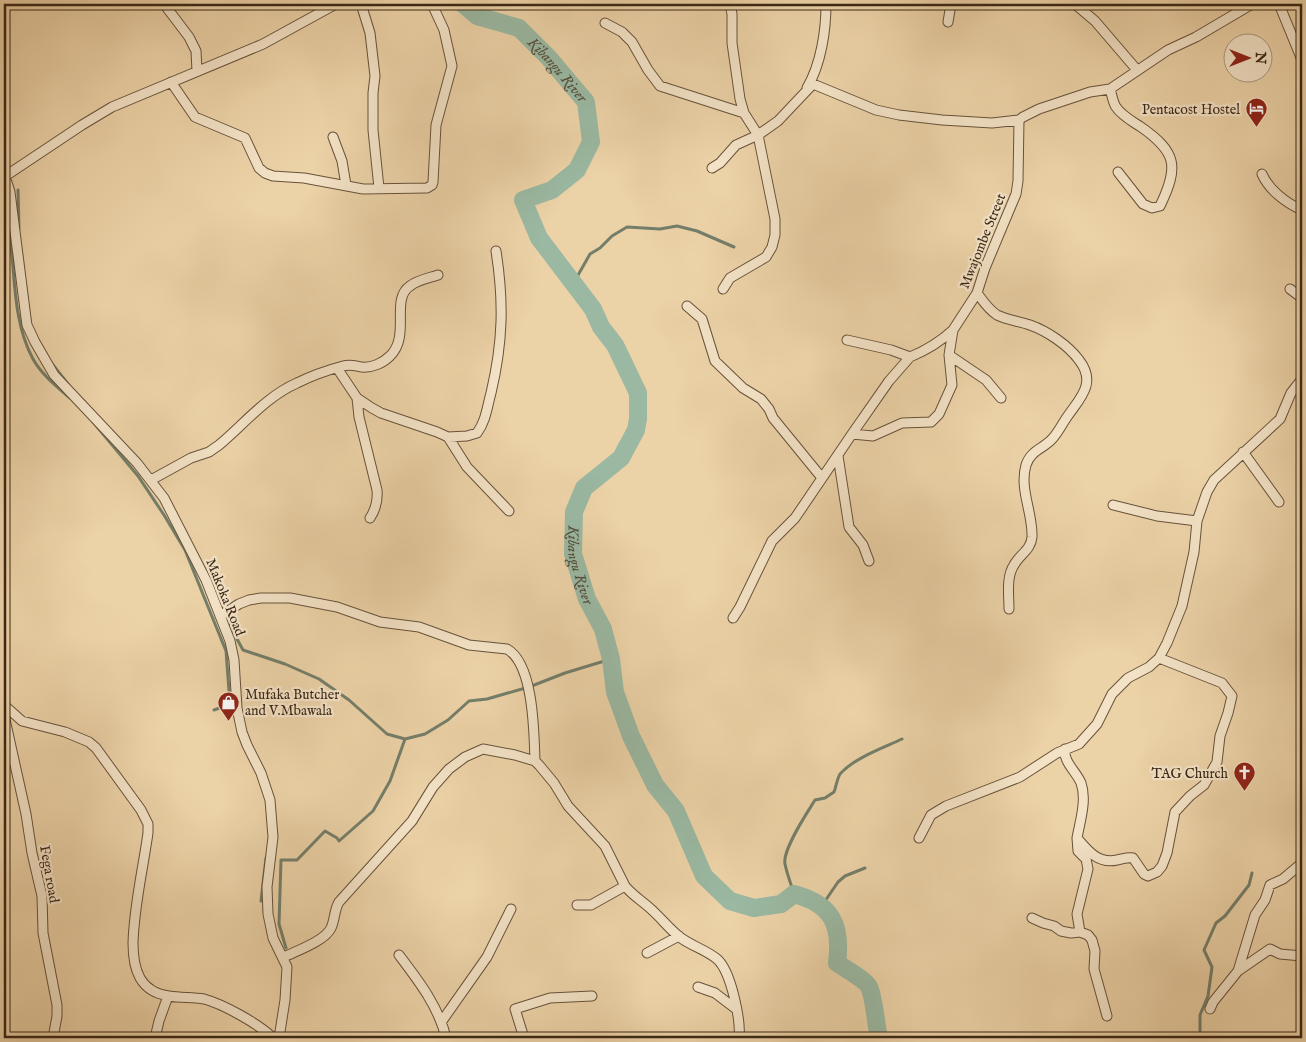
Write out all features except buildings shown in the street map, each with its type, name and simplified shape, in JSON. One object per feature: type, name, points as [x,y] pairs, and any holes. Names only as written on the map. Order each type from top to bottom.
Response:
[{"type":"street","points":[[164,4],[189,37],[196,50],[198,71]]},
{"type":"street","points":[[4,174],[96,116],[171,82],[263,44],[336,4]]},
{"type":"street","points":[[361,4],[370,34],[375,76],[373,130],[379,188]]},
{"type":"street","points":[[171,82],[195,117],[244,138],[259,168],[265,174],[363,189],[427,188],[433,182],[436,125],[452,66],[444,30],[432,4]]},
{"type":"street","points":[[723,288],[730,278],[766,257],[772,248],[775,235],[775,219],[758,135],[744,113],[740,98],[732,43],[730,4]]},
{"type":"street","points":[[806,90],[813,77],[824,40],[826,4]]},
{"type":"street","points":[[948,22],[950,4]]},
{"type":"street","points":[[1075,4],[1095,20],[1137,70]]},
{"type":"street","points":[[712,168],[720,163],[736,145],[758,135],[778,121],[812,84],[876,110],[899,115],[942,120],[1019,123],[1022,116],[1039,109],[1090,92],[1110,89],[1168,50],[1196,37],[1252,4]]},
{"type":"street","points":[[1279,4],[1302,60]]},
{"type":"street","points":[[605,23],[622,32],[632,42],[648,70],[660,86],[744,113]]},
{"type":"street","points":[[813,77],[820,87]]},
{"type":"street","points":[[1110,89],[1115,106],[1124,117],[1161,141],[1170,158],[1172,168],[1169,188],[1160,206],[1152,208],[1144,204],[1118,172]]},
{"type":"street","name":"Mwajombe Street","points":[[852,434],[874,436],[902,423],[931,422],[939,414],[952,385],[949,355],[953,330],[977,293],[985,268],[1016,194],[1019,123]]},
{"type":"street","points":[[333,138],[342,161],[346,185]]},
{"type":"street","name":"Makoka Road","points":[[4,174],[10,192],[27,325],[54,375],[151,480],[164,498],[195,558],[220,616],[232,651],[237,708],[242,732],[261,773],[270,800],[273,837],[266,901],[270,932],[288,967],[279,1038]]},
{"type":"street","points":[[1262,174],[1265,181],[1282,198],[1302,210]]},
{"type":"street","points":[[337,368],[357,398],[381,413],[448,437],[467,436],[477,433],[484,418],[497,369],[502,300],[496,251]]},
{"type":"street","points":[[151,480],[219,445],[286,388],[310,377],[345,365],[365,367],[375,365],[389,358],[400,338],[402,316],[400,304],[404,290],[410,285],[438,275]]},
{"type":"street","points":[[1290,289],[1302,298]]},
{"type":"street","points":[[977,293],[988,308],[996,314],[1003,318],[1031,325],[1050,335],[1079,360],[1085,370],[1086,377],[1086,387],[1082,397],[1052,439],[1033,453],[1026,465],[1025,491],[1032,537],[1030,547],[1013,566],[1010,573],[1008,587],[1009,609]]},
{"type":"street","points":[[687,306],[702,319],[715,361],[743,388],[761,399],[773,418],[822,478]]},
{"type":"street","points":[[733,618],[772,541],[795,518],[889,382],[910,356],[928,349],[943,340],[953,330]]},
{"type":"street","points":[[847,340],[910,356]]},
{"type":"street","points":[[949,355],[986,380],[1001,398]]},
{"type":"street","points":[[919,838],[931,815],[946,806],[1020,777],[1065,749],[1076,746],[1097,724],[1112,694],[1128,678],[1150,667],[1159,658],[1182,606],[1194,552],[1197,521],[1207,492],[1214,480],[1280,418],[1291,394],[1302,379]]},
{"type":"street","points":[[357,398],[359,417],[377,490],[378,500],[376,509],[370,518]]},
{"type":"street","points":[[448,437],[467,467],[510,511]]},
{"type":"street","points":[[1243,452],[1279,502]]},
{"type":"street","points":[[838,456],[849,527],[863,545],[869,561]]},
{"type":"street","points":[[1113,505],[1157,516],[1197,521]]},
{"type":"street","points":[[220,616],[238,604],[249,600],[290,598],[337,607],[380,622],[419,627],[469,645],[507,649],[516,658],[528,687],[533,713],[535,761]]},
{"type":"street","points":[[1077,838],[1095,857],[1108,861],[1133,858],[1144,874],[1148,876],[1153,874],[1162,866],[1167,853],[1176,812],[1186,800],[1204,785],[1217,762],[1220,736],[1232,696],[1222,683],[1159,658]]},
{"type":"street","points":[[4,705],[22,721],[65,732],[89,742],[96,748],[146,817],[148,833],[134,932],[134,953],[139,979],[142,983],[153,992],[168,996],[204,999],[215,1003],[256,1024],[273,1038]]},
{"type":"street","name":"Fega road","points":[[4,715],[42,896],[43,933],[57,1016],[53,1038]]},
{"type":"street","points":[[1065,749],[1065,757],[1082,787],[1082,811],[1077,838],[1078,851],[1086,859],[1088,869],[1077,914],[1080,932]]},
{"type":"street","points":[[284,957],[322,938],[328,933],[339,902],[416,816],[433,787],[449,768],[483,750],[502,752],[535,761],[554,783],[568,806],[605,846],[625,886],[678,936],[711,954],[719,961],[728,976],[736,1009],[739,1038]]},
{"type":"street","points":[[1238,971],[1255,916],[1270,884],[1283,879],[1302,863]]},
{"type":"street","points":[[577,904],[591,905],[625,886]]},
{"type":"street","points":[[442,1021],[487,957],[511,910]]},
{"type":"street","points":[[1032,918],[1054,926],[1061,931],[1070,933],[1080,932],[1088,935],[1092,940],[1095,951],[1094,969],[1108,1016]]},
{"type":"street","points":[[647,952],[678,936]]},
{"type":"street","points":[[1210,1009],[1213,1002],[1238,971],[1270,949],[1280,954],[1302,956]]},
{"type":"street","points":[[399,955],[442,1021],[446,1038]]},
{"type":"street","points":[[698,987],[715,993],[736,1009]]},
{"type":"street","points":[[155,1038],[159,1020],[168,996]]},
{"type":"street","points":[[524,1038],[515,1009],[550,998],[592,996]]},
{"type":"waterway","name":"Kibangu River","points":[[463,4],[477,16],[519,28],[549,58],[586,102],[591,142],[577,170],[552,190],[523,200],[539,238],[593,309],[601,327],[615,345],[638,393],[636,430],[621,458],[584,488],[574,512],[573,554],[587,599],[603,629],[611,659],[615,692],[631,736],[655,785],[676,811],[704,876],[730,901],[754,908],[781,904],[794,894],[807,898],[826,910],[836,927],[838,938],[837,963],[869,987],[879,1038]]},
{"type":"waterway","points":[[18,190],[19,229]]},
{"type":"waterway","points":[[4,202],[17,308],[27,347],[41,370],[70,398]]},
{"type":"waterway","points":[[573,284],[590,254],[600,248],[612,236],[627,227],[660,229],[677,226],[697,231],[734,247]]},
{"type":"waterway","points":[[53,365],[68,384]]},
{"type":"waterway","points":[[93,422],[138,476],[185,550],[226,651],[230,704],[214,710]]},
{"type":"waterway","points":[[224,615],[243,650],[285,664],[319,679],[349,700],[387,734],[405,739],[425,734],[448,720],[469,701],[487,699],[529,687],[565,673],[611,659]]},
{"type":"waterway","points":[[286,948],[279,924],[281,860],[297,860],[325,831],[339,841],[373,811],[390,781],[405,739]]},
{"type":"waterway","points":[[794,894],[785,858],[796,832],[815,800],[825,798],[834,792],[840,774],[853,763],[902,739]]},
{"type":"waterway","points":[[261,901],[266,858]]},
{"type":"waterway","points":[[821,907],[838,882],[845,876],[865,868]]},
{"type":"waterway","points":[[1200,1038],[1200,1015],[1208,996],[1212,967],[1204,950],[1216,923],[1225,916],[1249,885],[1252,873]]},
{"type":"place","name":"Pentacost Hostel","points":[[1256,128]]},
{"type":"place","name":"Mufaka Butcher and V.Mbawala","points":[[229,721]]},
{"type":"place","name":"TAG Church","points":[[1244,792]]}]
